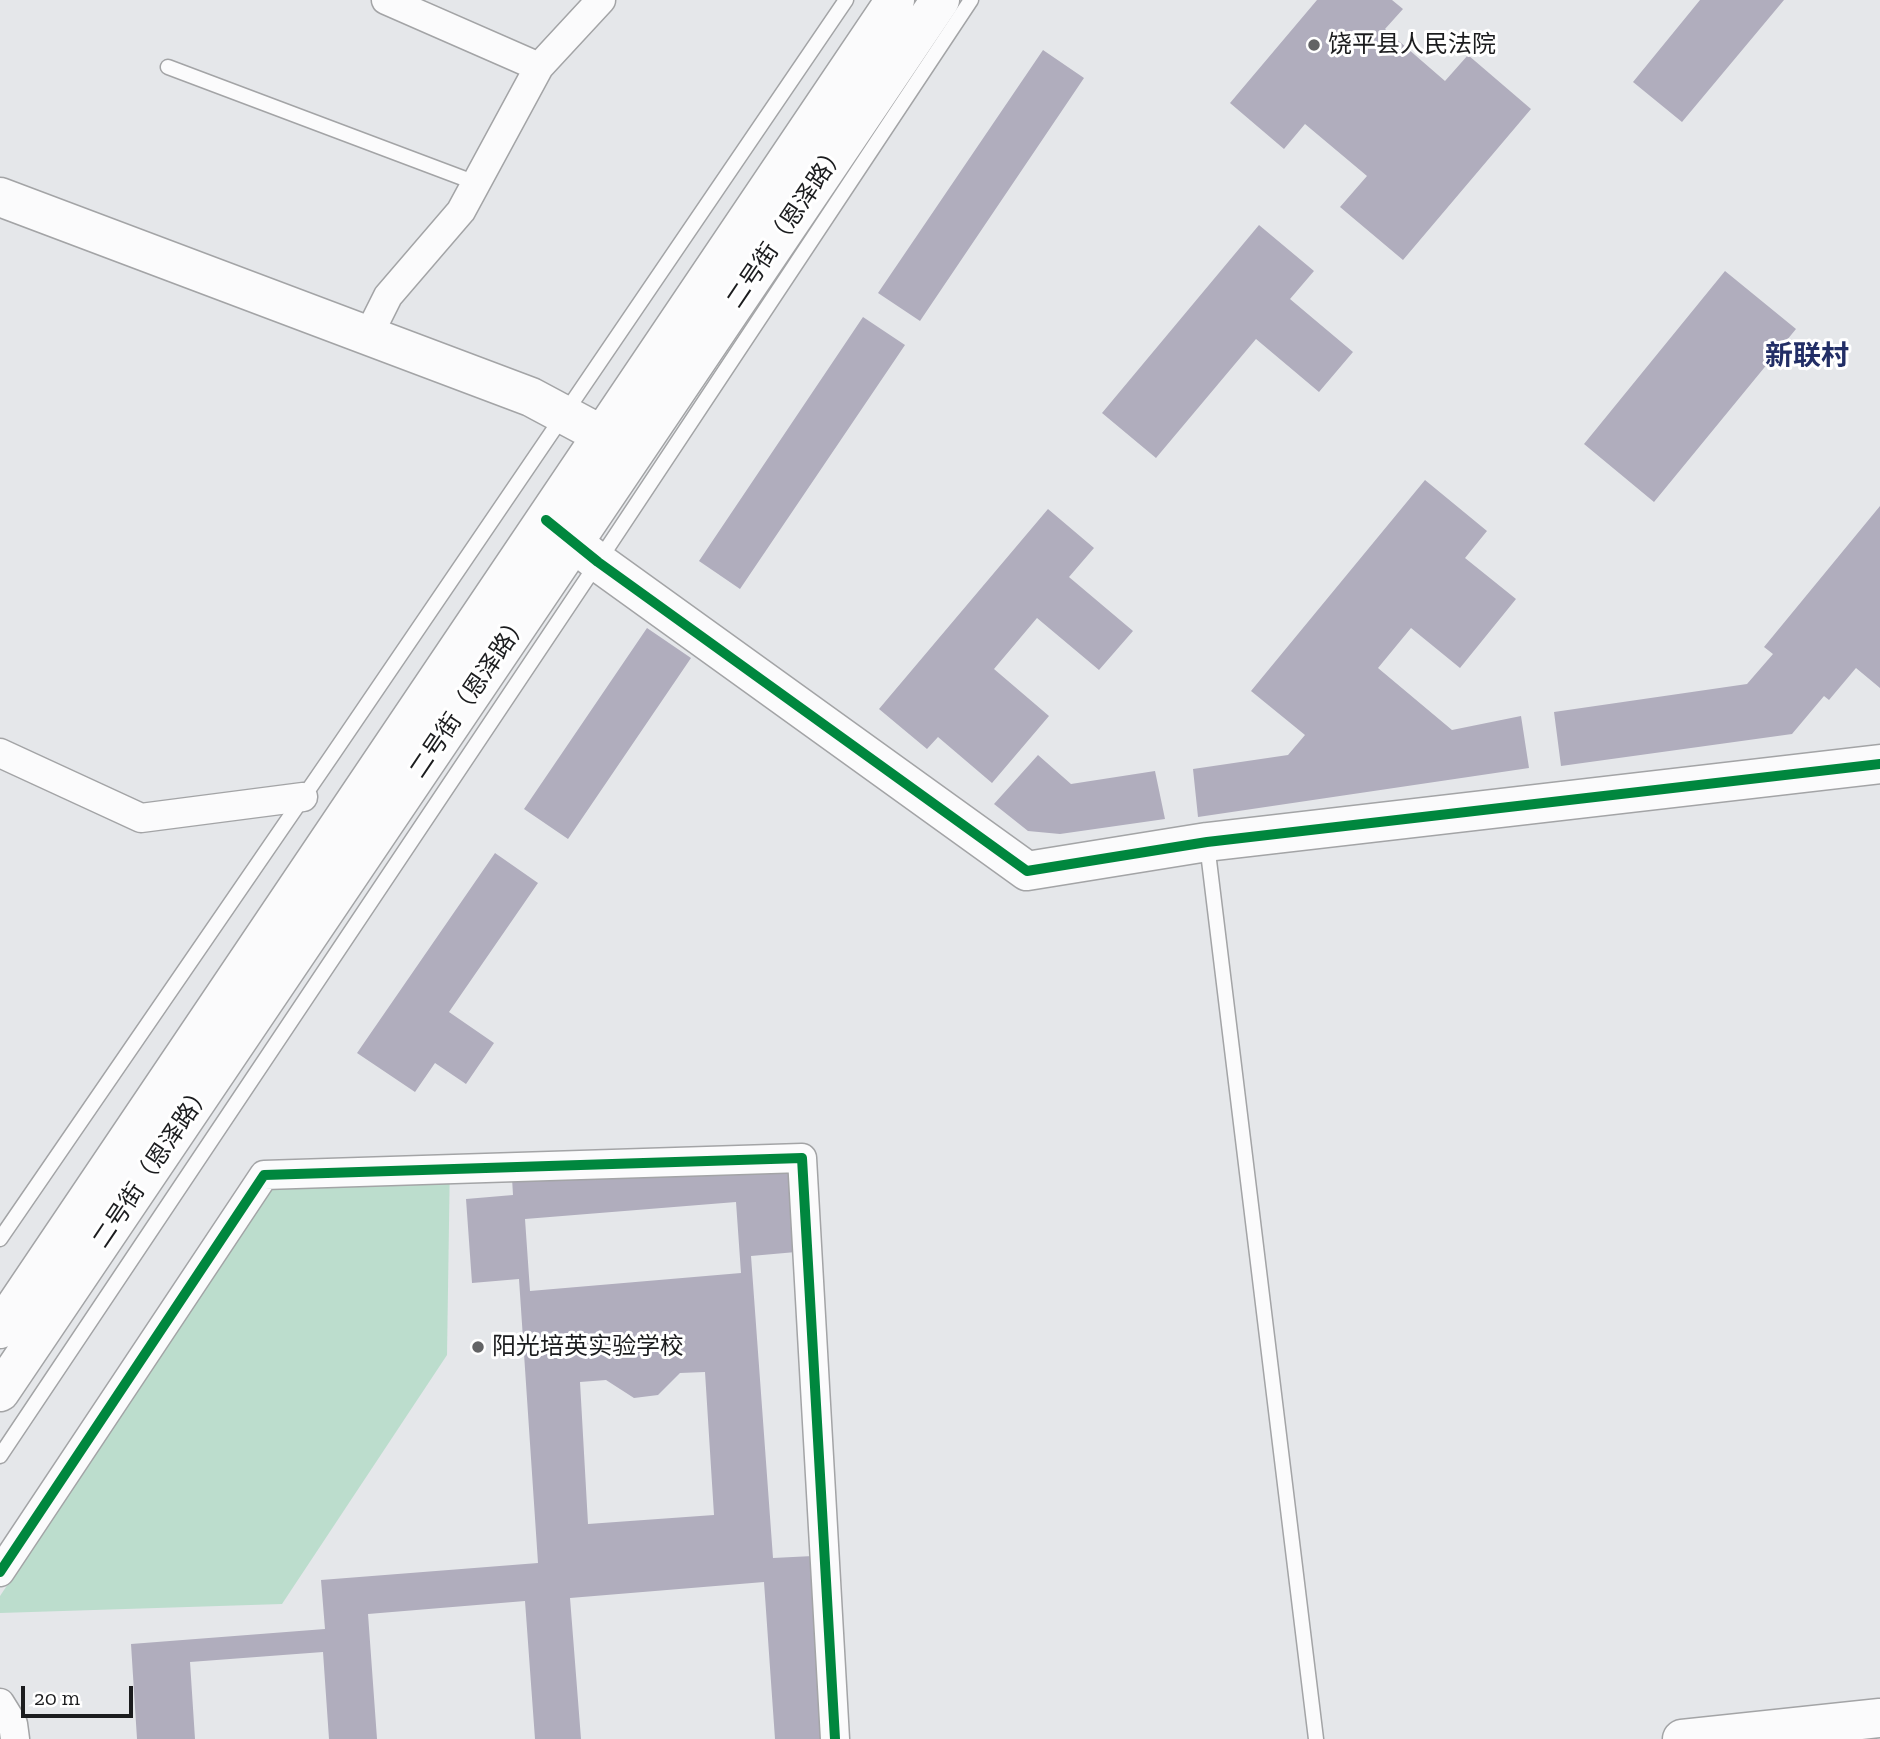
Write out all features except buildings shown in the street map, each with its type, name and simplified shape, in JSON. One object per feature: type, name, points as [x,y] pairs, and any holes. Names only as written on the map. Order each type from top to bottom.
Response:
[{"type":"main road","name":"二号街（恩泽路）","points":[[0,1329],[572,541],[602,435],[895,0]]},
{"type":"main road","name":"二号街（恩泽路）","points":[[0,1392],[572,541],[940,0]]},
{"type":"main road","points":[[0,197],[531,397],[602,435]]},
{"type":"main road","points":[[572,541],[1027,871],[1207,842],[1880,764]]},
{"type":"main road","points":[[1682,1739],[1880,1718]]},
{"type":"street","points":[[386,0],[539,67]]},
{"type":"street","points":[[368,336],[388,296],[461,211],[539,67],[601,0]]},
{"type":"street","points":[[0,753],[141,818],[303,797]]},
{"type":"street","points":[[0,1572],[264,1175],[802,1157],[835,1739]]},
{"type":"street","points":[[0,1703],[13,1724],[15,1739]]},
{"type":"lane","points":[[0,1239],[846,0]]},
{"type":"lane","points":[[0,1456],[572,541],[971,0]]},
{"type":"lane","points":[[168,67],[476,183]]},
{"type":"lane","points":[[1207,842],[1316,1739]]},
{"type":"green space","points":[[450,1157],[447,1355],[282,1604],[0,1613],[0,1596],[285,1169]]},
{"type":"cycle path","points":[[546,520],[598,562],[1027,871],[1207,842],[1880,764]]},
{"type":"cycle path","points":[[0,1572],[264,1175],[802,1158],[835,1739]]},
{"type":"place","name":"饶平县人民法院","points":[[1314,45]]},
{"type":"place","name":"阳光培英实验学校","points":[[478,1347]]},
{"type":"district","name":"新联村","points":[[1807,357]]}]
